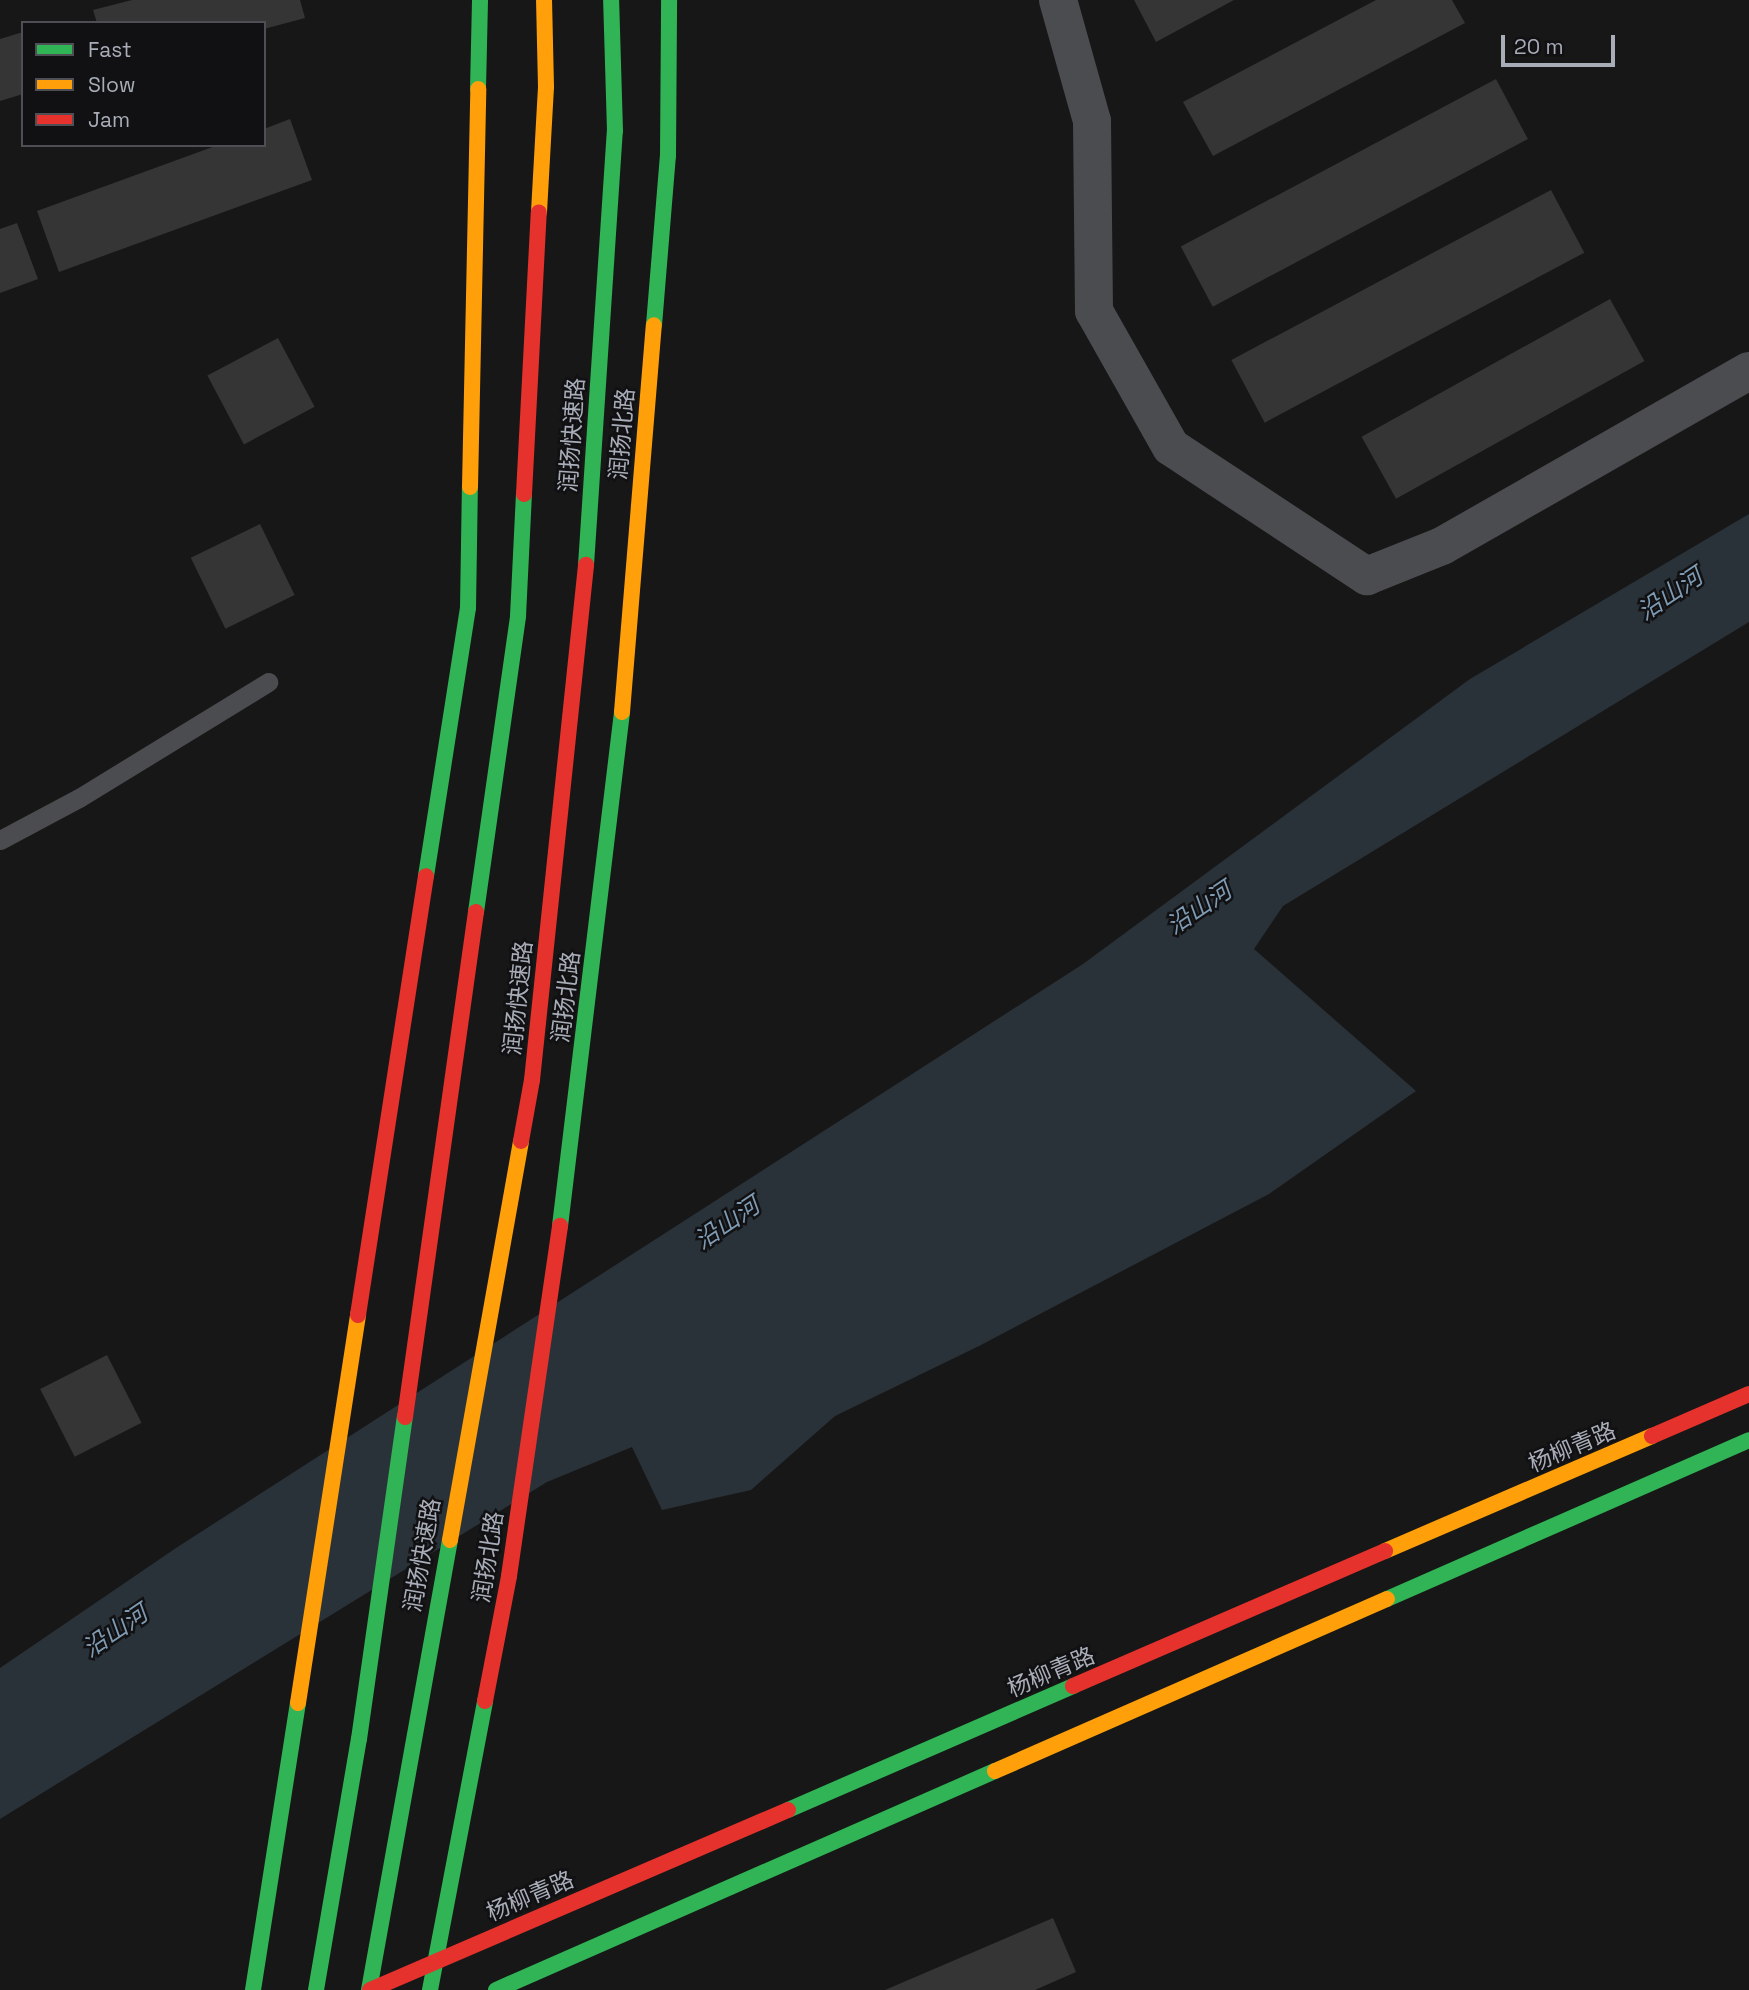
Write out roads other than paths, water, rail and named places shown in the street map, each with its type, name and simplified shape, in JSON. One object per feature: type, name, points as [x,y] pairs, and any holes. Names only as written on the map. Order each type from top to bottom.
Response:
[{"type":"main road","points":[[253,1990],[468,608],[481,0]]},
{"type":"main road","name":"润扬快速路","points":[[316,1990],[359,1739],[518,616],[546,88],[544,0]]},
{"type":"main road","name":"润扬快速路","points":[[369,1990],[532,1080],[582,620],[615,131],[611,0]]},
{"type":"main road","name":"润扬北路","points":[[430,1990],[509,1576],[566,1187],[617,771],[668,156],[669,0]]},
{"type":"main road","name":"杨柳青路","points":[[369,1990],[1749,1394]]},
{"type":"main road","points":[[496,1990],[1749,1440]]},
{"type":"street","points":[[1058,0],[1092,121],[1094,311],[1171,447],[1367,576],[1442,546],[1749,371]]},
{"type":"lane","points":[[0,839],[79,798],[268,682]]},
{"type":"water","name":"沿山河","points":[[1749,514],[1749,622],[1283,906],[1254,949],[1416,1091],[1269,1194],[979,1346],[835,1416],[751,1490],[662,1510],[632,1447],[547,1482],[0,1819],[0,1668],[176,1548],[1083,964],[1470,679]]}]
